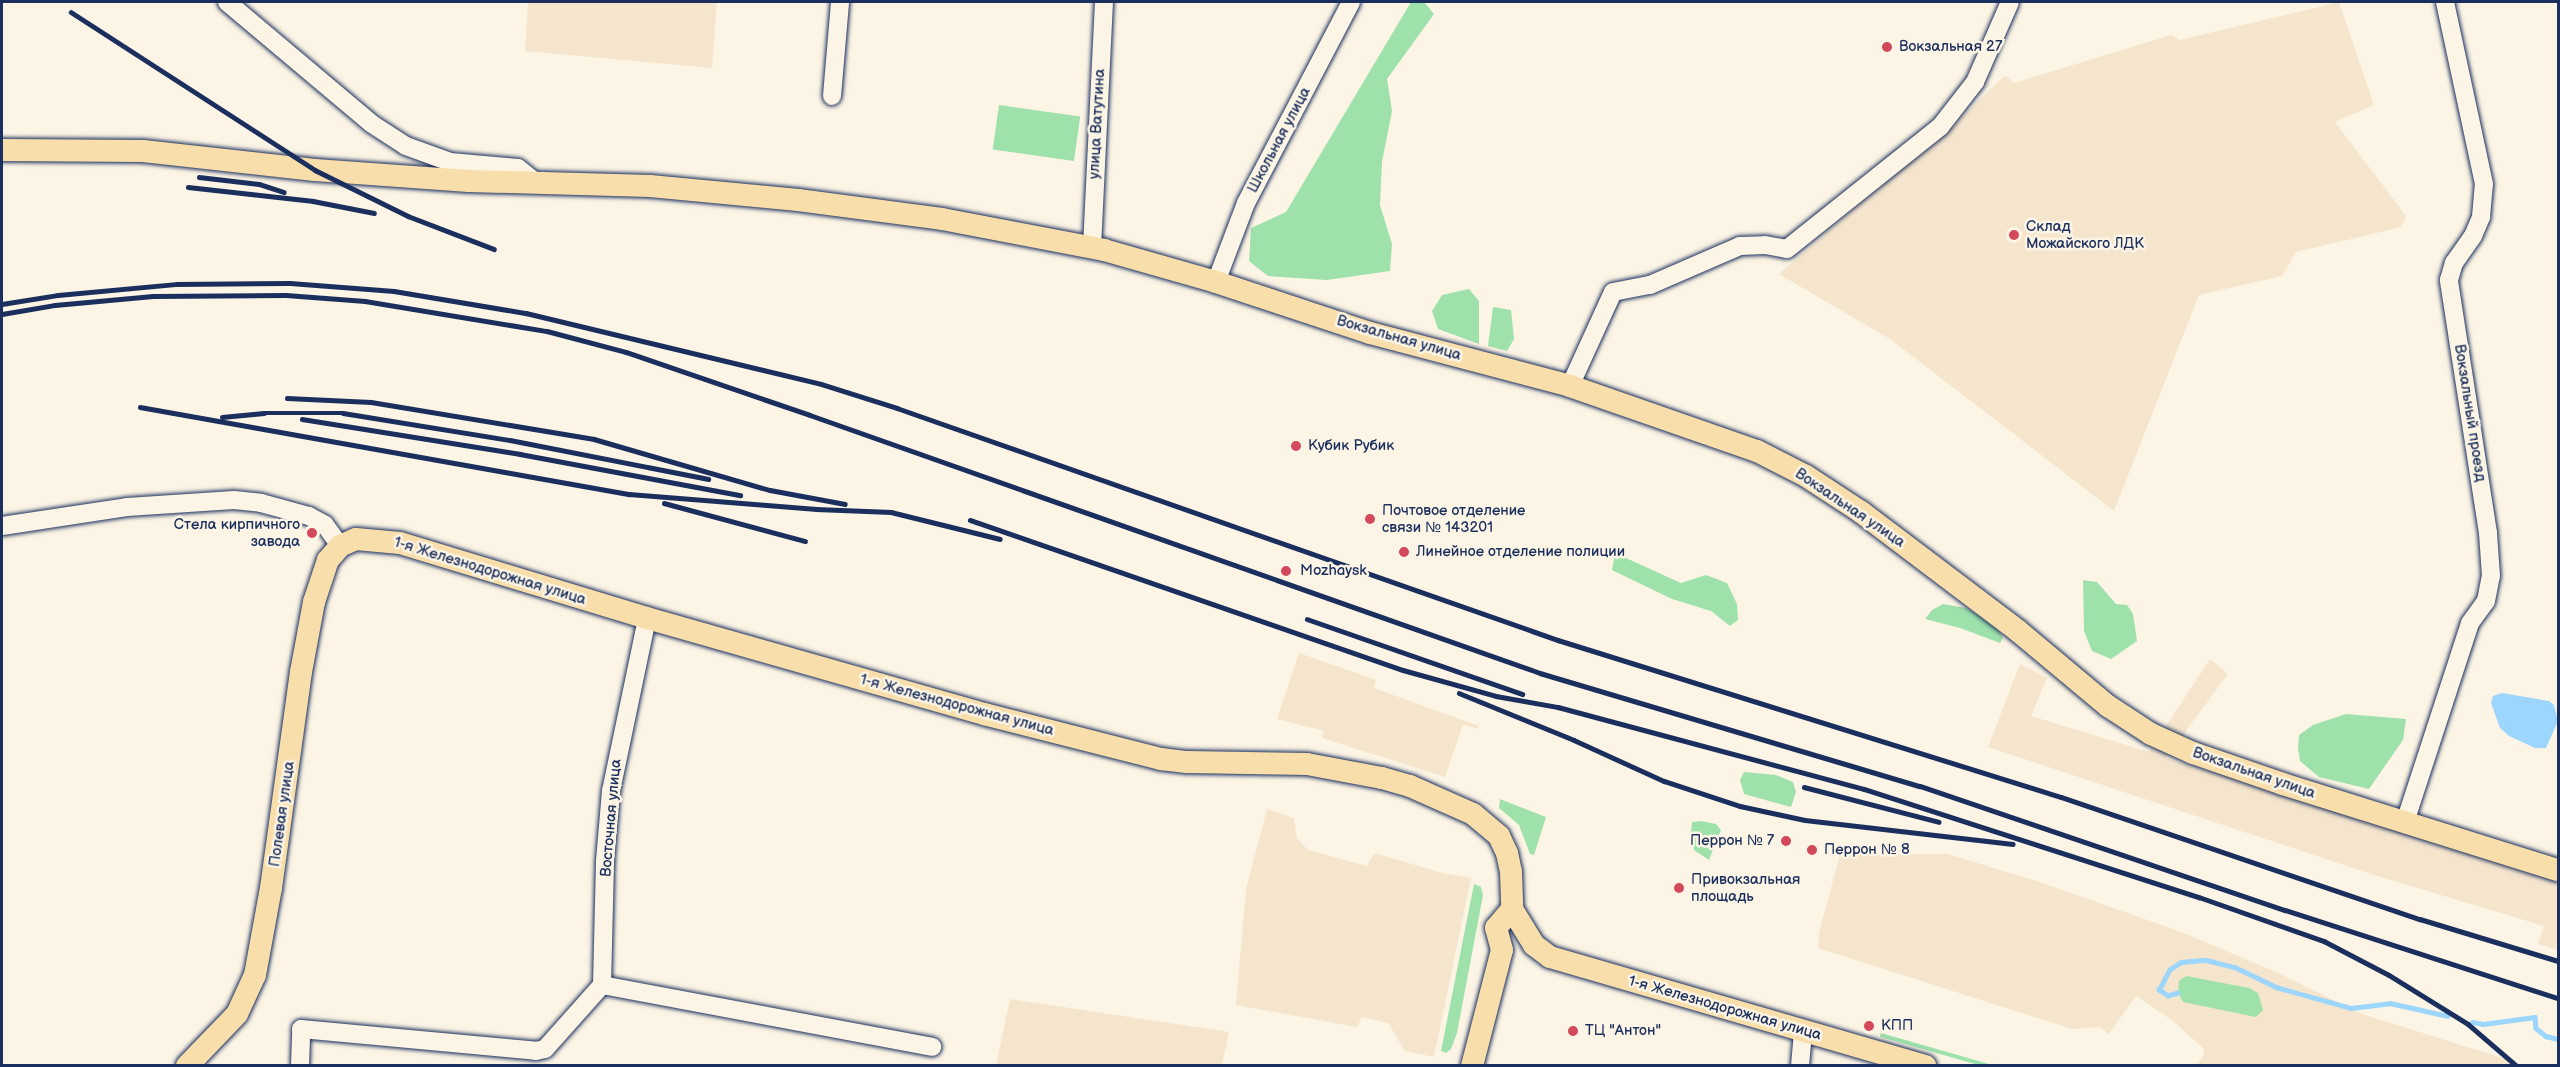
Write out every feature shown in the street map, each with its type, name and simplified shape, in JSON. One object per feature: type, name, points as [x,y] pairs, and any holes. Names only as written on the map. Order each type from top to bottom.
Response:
[{"type":"main road","name":"Вокзальная улица","points":[[2,150],[143,151],[315,170],[469,181],[650,186],[798,200],[942,219],[1092,247],[1216,282],[1370,333],[1570,386],[1731,441],[1806,476],[1861,512],[2017,630],[2114,710],[2151,734],[2193,753],[2559,870]]},
{"type":"main road","name":"1-я Железнодорожная улица","points":[[340,546],[350,540],[366,539],[400,543],[647,618],[984,714],[1161,759],[1187,762],[1307,764],[1382,778],[1410,786],[1465,809],[1483,820],[1499,836],[1512,872],[1512,931],[1550,957],[1926,1065]]},
{"type":"main road","name":"Полевая улица","points":[[187,1065],[237,1014],[251,988],[259,963],[301,672],[314,602],[324,568],[340,546]]},
{"type":"main road","points":[[1472,1065],[1512,931]]},
{"type":"street","points":[[226,2],[372,124],[406,146],[450,162],[518,168],[535,182]]},
{"type":"street","points":[[832,96],[840,2]]},
{"type":"street","name":"улица Ватутина","points":[[1092,247],[1104,2]]},
{"type":"street","name":"Школьная улица","points":[[1216,282],[1246,203],[1351,2]]},
{"type":"street","points":[[1570,386],[1613,292],[1650,285],[1740,246],[1765,245],[1787,249],[1940,127],[1975,82],[2010,2]]},
{"type":"street","name":"Вокзальный проезд","points":[[2405,822],[2470,623],[2486,601],[2491,576],[2488,533],[2449,280],[2454,263],[2473,236],[2481,217],[2484,184],[2445,2]]},
{"type":"street","points":[[2,526],[127,507],[234,500],[261,503],[309,516],[325,525],[340,546]]},
{"type":"street","name":"Восточная улица","points":[[602,985],[605,861],[610,791],[647,618]]},
{"type":"street","points":[[300,1065],[301,1029],[536,1051],[545,1049],[602,985],[932,1047]]},
{"type":"street","points":[[1800,1065],[1803,1030]]},
{"type":"shaded area","points":[[528,2],[717,2],[712,68],[525,51]]},
{"type":"shaded area","points":[[2339,2],[2374,105],[2335,122],[2406,216],[2402,227],[2296,252],[2282,276],[2199,295],[2114,511],[1890,339],[1779,274],[1925,145],[1929,149],[2005,75],[2014,83],[2171,35],[2180,40]]},
{"type":"shaded area","points":[[1299,653],[1376,680],[1374,688],[1479,726],[1478,729],[1463,725],[1445,777],[1322,738],[1324,731],[1277,719]]},
{"type":"shaded area","points":[[2210,659],[2228,674],[2166,758],[2558,879],[2558,950],[2538,944],[2544,926],[2371,874],[1988,747],[2020,664],[2047,678],[2031,716],[2149,752]]},
{"type":"shaded area","points":[[1267,809],[1294,818],[1297,838],[1308,850],[1367,866],[1374,853],[1443,873],[1471,878],[1434,1057],[1405,1051],[1388,1023],[1362,1017],[1357,1027],[1236,1005],[1246,889]]},
{"type":"shaded area","points":[[1948,854],[2040,882],[2184,933],[2276,972],[2362,1014],[2512,1061],[2510,1066],[2195,1065],[2203,1057],[2204,1049],[2173,1021],[2136,996],[2109,1034],[2099,1027],[2072,1029],[1818,948],[1819,932],[1840,855]]},
{"type":"shaded area","points":[[1010,999],[1229,1032],[1222,1065],[996,1065]]},
{"type":"green space","points":[[1411,2],[1424,2],[1434,14],[1387,79],[1392,111],[1382,162],[1380,205],[1392,244],[1390,271],[1327,280],[1268,276],[1249,261],[1251,228],[1286,212]]},
{"type":"green space","points":[[999,105],[1080,116],[1074,161],[993,150]]},
{"type":"green space","points":[[1469,289],[1479,301],[1479,344],[1438,329],[1432,311],[1442,295]]},
{"type":"green space","points":[[1493,307],[1511,310],[1514,339],[1507,351],[1488,346]]},
{"type":"green space","points":[[1615,553],[1681,583],[1706,575],[1727,583],[1737,604],[1738,620],[1730,626],[1711,611],[1672,599],[1612,570]]},
{"type":"green space","points":[[2083,580],[2097,582],[2116,604],[2127,605],[2133,614],[2137,641],[2111,659],[2092,651],[2084,631]]},
{"type":"green space","points":[[1943,604],[1966,608],[1995,625],[2003,638],[2000,643],[1960,628],[1925,619],[1932,610]]},
{"type":"green space","points":[[2346,714],[2406,719],[2403,740],[2369,789],[2319,777],[2300,761],[2299,735],[2313,725]]},
{"type":"green space","points":[[1744,772],[1776,775],[1793,782],[1796,792],[1791,807],[1744,794],[1740,780]]},
{"type":"green space","points":[[1500,799],[1546,817],[1534,855],[1530,854],[1519,825],[1499,808]]},
{"type":"green space","points":[[1692,822],[1716,824],[1721,830],[1709,860],[1694,850]]},
{"type":"green space","points":[[1474,884],[1481,887],[1483,895],[1457,1033],[1451,1049],[1446,1053],[1441,1051]]},
{"type":"green space","points":[[2186,976],[2249,988],[2258,993],[2263,1010],[2256,1017],[2183,1002],[2178,993],[2179,981]]},
{"type":"green space","points":[[1881,1033],[1993,1065],[1982,1066],[1880,1037]]},
{"type":"water","points":[[2502,693],[2549,701],[2554,705],[2558,721],[2546,748],[2535,748],[2509,736],[2500,728],[2491,703],[2493,696]]},
{"type":"waterway","points":[[2178,993],[2168,996],[2159,990],[2169,970],[2181,962],[2206,960],[2235,967],[2276,987],[2351,1008],[2390,1003],[2448,1016]]},
{"type":"waterway","points":[[2472,1022],[2483,1024],[2535,1017],[2536,1028],[2546,1036],[2558,1039]]},
{"type":"railway","points":[[71,12],[315,170],[408,216],[494,249]]},
{"type":"railway","points":[[199,177],[259,184],[284,192]]},
{"type":"railway","points":[[188,187],[313,201],[374,213]]},
{"type":"railway","points":[[2,304],[58,295],[177,284],[290,283],[394,291],[526,313],[821,384],[897,408],[1558,640],[2061,797],[2420,919],[2558,961]]},
{"type":"railway","points":[[2,314],[55,305],[153,296],[286,295],[365,301],[547,331],[626,352],[1540,673],[1920,786],[2285,910],[2558,998]]},
{"type":"railway","points":[[287,398],[371,402],[594,439],[770,490],[845,504]]},
{"type":"railway","points":[[140,407],[629,494],[816,509],[891,512],[1000,539]]},
{"type":"railway","points":[[222,417],[264,413],[343,413],[510,440],[708,479]]},
{"type":"railway","points":[[302,419],[520,454],[740,495]]},
{"type":"railway","points":[[664,503],[805,541]]},
{"type":"railway","points":[[970,520],[1403,670],[1496,696],[1558,707],[1864,789],[2199,897],[2324,941],[2389,975],[2468,1024],[2517,1066]]},
{"type":"railway","points":[[1307,619],[1522,694]]},
{"type":"railway","points":[[1459,693],[1574,740],[1664,781],[1740,806],[1805,820],[2013,844]]},
{"type":"railway","points":[[1804,787],[1939,822]]},
{"type":"place","name":"Вокзальная 27","points":[[1887,47]]},
{"type":"place","name":"Склад Можайского ЛДК","points":[[2014,235]]},
{"type":"place","name":"Кубик Рубик","points":[[1296,446]]},
{"type":"place","name":"Почтовое отделение связи № 143201","points":[[1370,519]]},
{"type":"place","name":"Стела кирпичного завода","points":[[312,533]]},
{"type":"place","name":"Линейное отделение полиции","points":[[1404,552]]},
{"type":"place","name":"Mozhaysk","points":[[1286,571]]},
{"type":"place","name":"Перрон № 7","points":[[1786,841]]},
{"type":"place","name":"Перрон № 8","points":[[1812,850]]},
{"type":"place","name":"Привокзальная площадь","points":[[1679,888]]},
{"type":"place","name":"КПП","points":[[1869,1026]]},
{"type":"place","name":"ТЦ \"Антон\"","points":[[1573,1031]]}]
